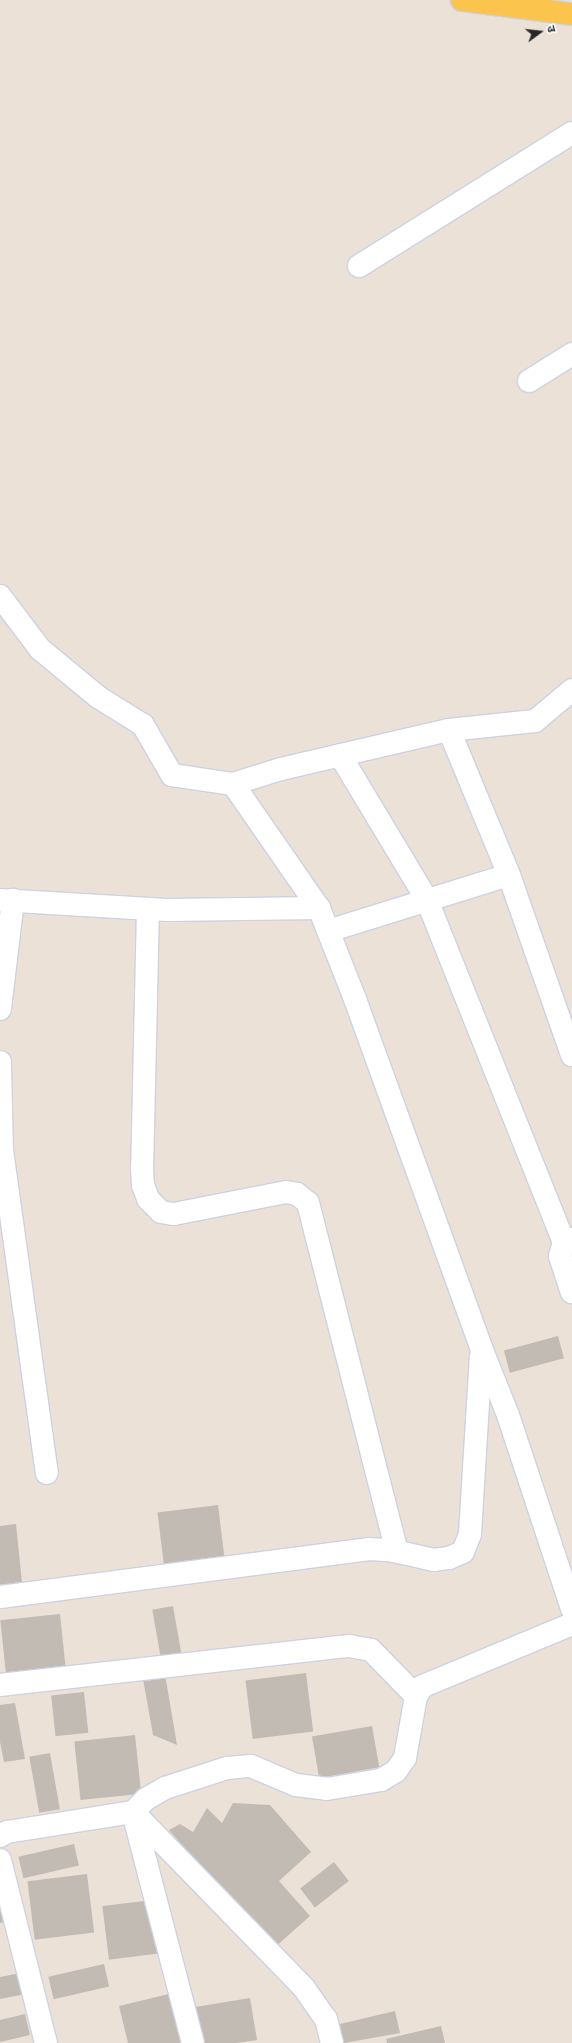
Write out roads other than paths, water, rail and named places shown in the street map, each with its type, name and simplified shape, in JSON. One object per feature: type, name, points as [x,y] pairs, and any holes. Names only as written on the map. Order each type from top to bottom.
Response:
[{"type":"main road","points":[[462,0],[550,6],[572,14]]},
{"type":"street","points":[[359,266],[572,133]]},
{"type":"street","points":[[529,380],[572,354]]},
{"type":"street","points":[[0,596],[40,649],[98,697],[143,725],[172,775],[233,784],[281,769],[449,730],[534,721],[572,690]]},
{"type":"street","points":[[449,730],[509,875],[572,1055]]},
{"type":"street","points":[[340,755],[427,900],[568,1241],[560,1247],[560,1256],[572,1292]]},
{"type":"street","points":[[233,784],[319,908],[482,1350],[508,1415],[572,1609]]},
{"type":"street","points":[[328,931],[509,875]]},
{"type":"street","points":[[0,1009],[6,900],[148,909],[319,908]]},
{"type":"street","points":[[148,909],[142,1168],[143,1185],[148,1199],[161,1212],[174,1214],[286,1192],[297,1194],[308,1203],[398,1552]]},
{"type":"street","points":[[0,1062],[2,1150],[47,1473]]},
{"type":"street","points":[[0,1597],[368,1548],[398,1552],[434,1560],[449,1558],[463,1552],[470,1534],[482,1350]]},
{"type":"street","points":[[0,1836],[7,1832],[133,1812],[146,1799],[164,1788],[227,1768],[251,1766],[296,1785],[327,1788],[381,1780],[396,1771],[405,1758],[416,1696],[423,1686],[434,1680],[572,1624]]},
{"type":"street","points":[[0,1685],[349,1646],[371,1650],[416,1696]]},
{"type":"street","points":[[133,1812],[193,2043]]},
{"type":"street","points":[[133,1812],[304,1988],[326,2019],[332,2043]]},
{"type":"street","points":[[0,1860],[46,2043]]}]
